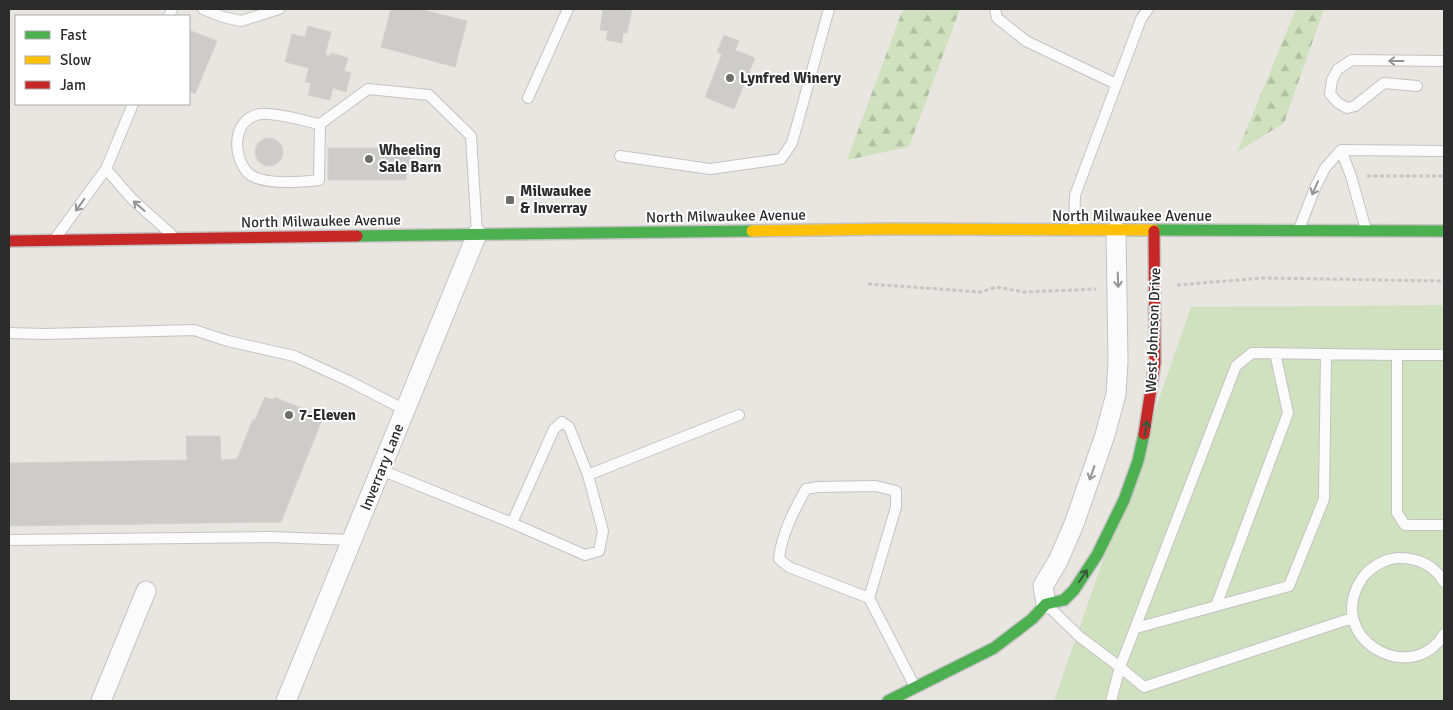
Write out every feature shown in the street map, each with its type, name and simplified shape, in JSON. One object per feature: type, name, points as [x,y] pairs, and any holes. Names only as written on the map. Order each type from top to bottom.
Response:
[{"type":"main road","name":"North Milwaukee Avenue","points":[[9,241],[891,230],[1444,231]]},
{"type":"main road","name":"West Johnson Drive","points":[[888,701],[994,648],[1032,618],[1046,604],[1064,600],[1085,575],[1117,516],[1138,461],[1148,417],[1155,363],[1154,231]]},
{"type":"street","points":[[1046,604],[1043,586],[1058,561],[1074,524],[1105,435],[1116,394],[1118,361],[1116,231]]},
{"type":"street","name":"Inverrary Lane","points":[[286,701],[477,234]]},
{"type":"street","points":[[101,701],[146,591]]},
{"type":"lane","points":[[203,9],[223,18],[240,21],[279,9]]},
{"type":"lane","points":[[528,98],[568,9]]},
{"type":"lane","points":[[620,156],[710,169],[781,159],[792,143],[829,9]]},
{"type":"lane","points":[[995,9],[997,18],[1026,41],[1116,84]]},
{"type":"lane","points":[[1074,230],[1075,195],[1141,19],[1148,9]]},
{"type":"lane","points":[[1417,86],[1384,83],[1355,106],[1347,108],[1338,103],[1330,94],[1332,80],[1338,69],[1352,60],[1444,61]]},
{"type":"lane","points":[[320,124],[319,180],[277,182],[260,178],[249,173],[241,161],[236,147],[238,131],[250,118],[260,114],[288,117],[320,124],[368,89],[429,95],[471,136],[477,234]]},
{"type":"lane","points":[[54,241],[106,169],[133,105]]},
{"type":"lane","points":[[1298,231],[1325,168],[1341,150],[1444,151]]},
{"type":"lane","points":[[1341,150],[1351,176],[1366,231]]},
{"type":"lane","points":[[106,169],[132,199],[176,238]]},
{"type":"lane","points":[[9,333],[45,334],[194,330],[228,341],[294,356],[349,381],[405,410]]},
{"type":"lane","points":[[1111,701],[1120,667],[1236,366],[1252,353],[1444,355]]},
{"type":"lane","points":[[1216,606],[1288,413],[1275,353]]},
{"type":"lane","points":[[1136,628],[1289,586],[1324,499],[1326,354]]},
{"type":"lane","points":[[1398,355],[1397,513],[1405,524],[1444,525]]},
{"type":"lane","points":[[588,475],[739,415]]},
{"type":"lane","points":[[381,470],[585,555],[599,551],[603,531],[588,475],[569,428],[562,422],[554,429],[512,523]]},
{"type":"lane","points":[[868,598],[896,507],[896,491],[876,486],[806,489],[780,550],[779,559],[789,567],[868,598],[915,688]]},
{"type":"lane","points":[[9,540],[270,537],[352,540]]},
{"type":"lane","points":[[1444,582],[1440,575],[1428,564],[1412,558],[1396,558],[1381,563],[1368,572],[1358,585],[1353,600],[1352,618],[1359,632],[1369,645],[1384,654],[1400,658],[1416,655],[1431,648],[1444,634]]},
{"type":"lane","points":[[1046,604],[1080,637],[1144,687],[1352,618]]},
{"type":"path","points":[[1351,176],[1444,176]]},
{"type":"green space","points":[[903,9],[960,9],[909,147],[847,160]]},
{"type":"green space","points":[[1296,9],[1324,9],[1284,123],[1237,152]]},
{"type":"green space","points":[[1444,305],[1444,701],[1054,701],[1191,307]]},
{"type":"building","points":[[391,9],[419,9],[467,21],[455,67],[381,47]]},
{"type":"building","points":[[603,9],[632,9],[627,33],[623,33],[622,43],[606,40],[608,31],[600,30]]},
{"type":"building","points":[[308,26],[331,32],[325,55],[330,56],[331,53],[348,58],[344,71],[351,73],[346,92],[333,88],[330,100],[308,95],[311,83],[305,82],[309,68],[285,62],[292,34],[305,37]]},
{"type":"building","points":[[190,30],[217,41],[195,94],[190,92]]},
{"type":"building","name":"Lynfred Winery","points":[[724,35],[739,41],[735,50],[755,58],[734,109],[705,97],[722,54],[717,52]]},
{"type":"building","points":[[269,138],[279,142],[283,152],[279,162],[269,166],[259,162],[255,152],[259,142]]},
{"type":"building","name":"Wheeling Sale Barn","points":[[328,148],[407,148],[407,151],[410,151],[411,167],[407,168],[406,180],[328,180]]},
{"type":"building","points":[[265,397],[273,400],[274,397],[314,413],[313,416],[322,420],[281,522],[9,526],[9,463],[187,460],[186,436],[220,436],[221,460],[237,459],[253,419],[255,420]]},
{"type":"traffic: fast","points":[[1154,230],[1444,231]]},
{"type":"traffic: fast","points":[[357,236],[752,231]]},
{"type":"traffic: fast","points":[[888,701],[994,648],[1032,619],[1046,604],[1064,600],[1074,590],[1097,555],[1124,500],[1138,461],[1144,434]]},
{"type":"traffic: slow","points":[[752,231],[891,229],[1154,230]]},
{"type":"traffic: jam","points":[[1144,434],[1155,363],[1154,231]]},
{"type":"traffic: jam","points":[[9,241],[357,236]]},
{"type":"place","name":"Lynfred Winery","points":[[730,78]]},
{"type":"place","name":"Wheeling Sale Barn","points":[[369,159]]},
{"type":"place","name":"Milwaukee & Inverray","points":[[510,200]]},
{"type":"place","name":"7-Eleven","points":[[289,415]]}]
